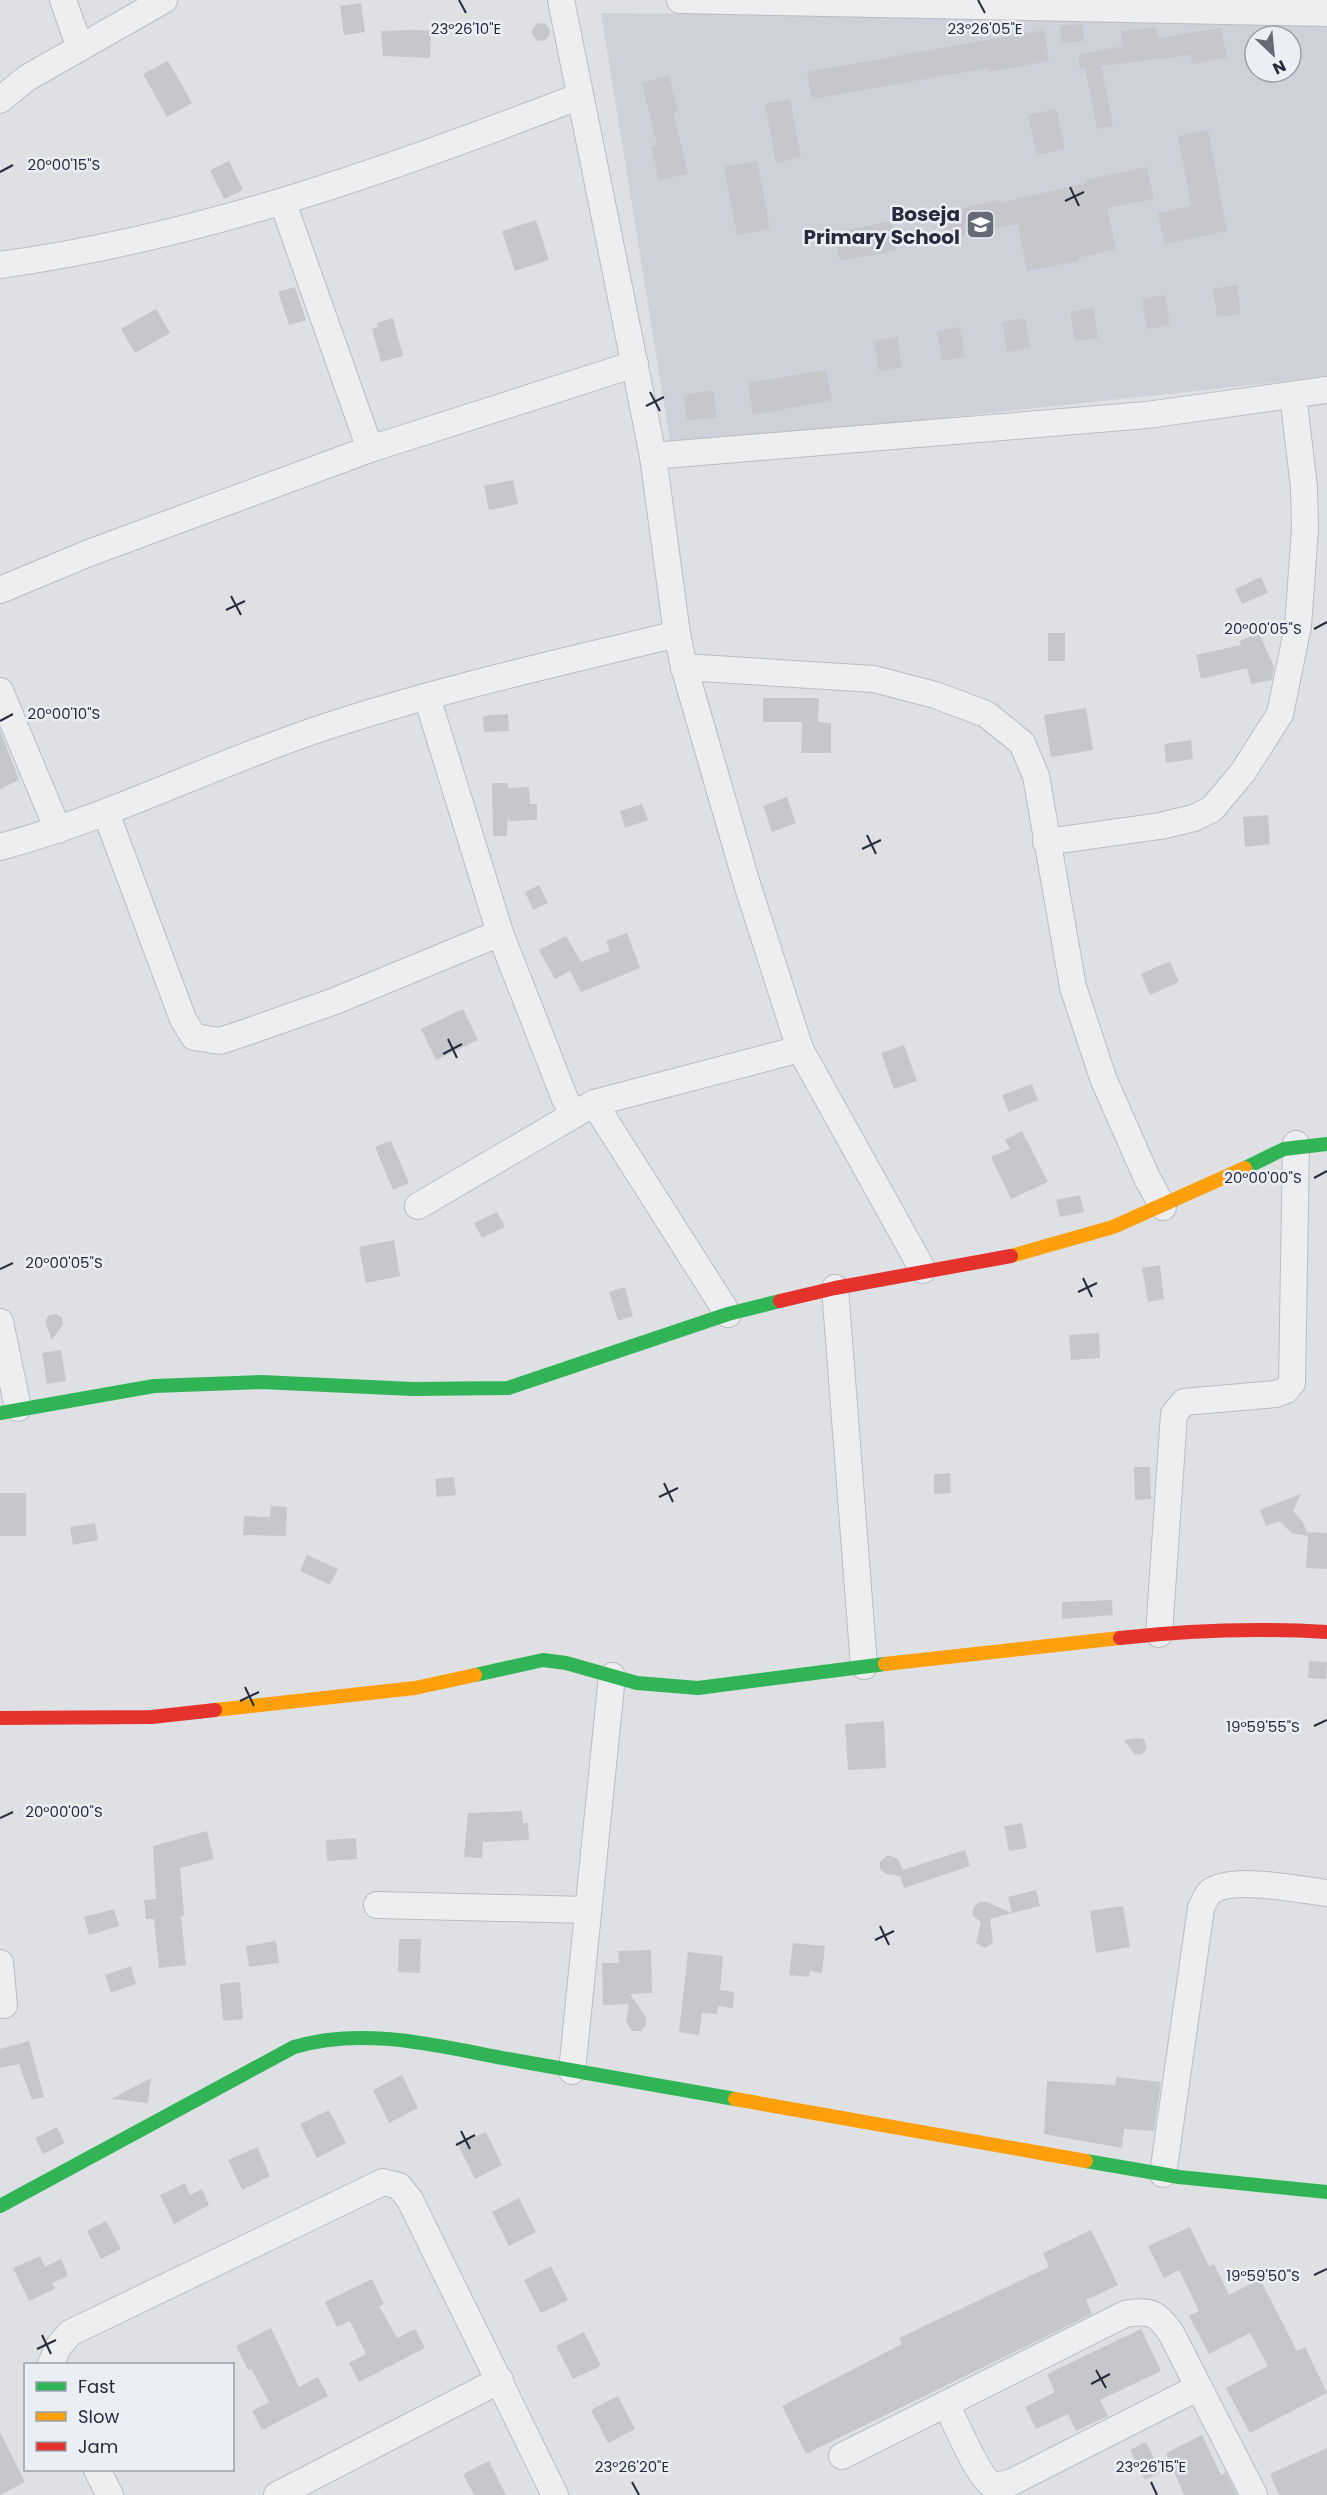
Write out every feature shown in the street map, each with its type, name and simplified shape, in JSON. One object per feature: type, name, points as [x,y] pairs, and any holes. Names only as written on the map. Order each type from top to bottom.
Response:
[{"type":"street","points":[[63,0],[80,48]]},
{"type":"street","points":[[0,100],[27,78],[164,0]]},
{"type":"street","points":[[561,0],[653,456],[677,634],[684,667],[747,884],[801,1049],[922,1270]]},
{"type":"street","points":[[680,0],[1294,7],[1327,13]]},
{"type":"street","points":[[0,74],[27,78]]},
{"type":"street","points":[[0,265],[144,238],[283,202],[435,152],[580,96]]},
{"type":"street","points":[[283,202],[370,449]]},
{"type":"street","points":[[0,591],[89,553],[370,449],[635,364]]},
{"type":"street","points":[[653,456],[1147,416],[1327,390]]},
{"type":"street","points":[[1046,842],[1160,826],[1194,818],[1212,809],[1243,772],[1280,714],[1298,626],[1305,528],[1304,487],[1293,395]]},
{"type":"street","points":[[0,847],[106,813],[324,727],[427,697],[677,634]]},
{"type":"street","points":[[684,667],[874,679],[935,695],[986,714],[1022,742],[1036,776],[1073,987],[1103,1078],[1147,1178],[1163,1207]]},
{"type":"street","points":[[0,691],[58,830]]},
{"type":"street","points":[[427,697],[500,933],[565,1099],[584,1109],[728,1314]]},
{"type":"street","points":[[106,813],[183,1019],[194,1037],[220,1041],[250,1031],[345,996],[500,933]]},
{"type":"street","points":[[418,1206],[584,1109],[801,1049]]},
{"type":"street","points":[[1159,1634],[1174,1414],[1177,1407],[1184,1402],[1276,1394],[1286,1390],[1292,1383],[1296,1144]]},
{"type":"street","points":[[0,1322],[9,1410],[154,1386],[261,1382],[413,1389],[508,1388],[728,1314],[922,1270],[1025,1253],[1113,1227],[1163,1207],[1259,1162],[1279,1149],[1296,1144],[1327,1144]]},
{"type":"street","points":[[835,1288],[864,1666]]},
{"type":"street","points":[[0,1718],[163,1716],[415,1688],[543,1660],[561,1661],[612,1676],[674,1688],[698,1688],[864,1666],[1159,1634],[1254,1628],[1327,1632]]},
{"type":"street","points":[[572,2071],[612,1676]]},
{"type":"street","points":[[1163,2174],[1200,1908],[1209,1893],[1224,1886],[1248,1884],[1327,1893]]},
{"type":"street","points":[[377,1905],[588,1910]]},
{"type":"street","points":[[0,1963],[4,2005]]},
{"type":"street","points":[[0,2206],[269,2060],[318,2038],[343,2035],[371,2037],[572,2071],[1163,2174],[1270,2188],[1327,2192]]},
{"type":"street","points":[[51,2363],[58,2347],[70,2333],[383,2182],[399,2186],[410,2200],[555,2495]]},
{"type":"street","points":[[842,2456],[1125,2314],[1143,2311],[1160,2316],[1254,2495]]},
{"type":"street","points":[[277,2495],[500,2380]]},
{"type":"street","points":[[946,2404],[979,2470],[988,2482],[999,2486],[1012,2482],[1199,2387]]},
{"type":"street","points":[[98,2471],[110,2495]]},
{"type":"shaded area","name":"Boseja Primary School","points":[[601,13],[1327,20],[1327,377],[671,447]]},
{"type":"building","points":[[361,3],[365,32],[344,35],[340,6]]},
{"type":"building","points":[[541,23],[547,26],[550,32],[547,38],[541,41],[535,38],[532,32],[535,26]]},
{"type":"building","points":[[1083,24],[1084,41],[1061,43],[1060,26]]},
{"type":"building","points":[[1156,27],[1158,38],[1221,28],[1227,58],[1192,64],[1191,55],[1101,66],[1113,126],[1097,129],[1085,68],[1080,68],[1078,55],[1123,46],[1121,31]]},
{"type":"building","points":[[1044,30],[1049,61],[988,72],[988,68],[812,99],[807,72]]},
{"type":"building","points":[[381,31],[431,31],[430,58],[383,56]]},
{"type":"building","points":[[168,61],[192,103],[167,117],[143,74]]},
{"type":"building","points":[[669,76],[678,110],[673,112],[688,174],[659,180],[651,147],[657,145],[642,83]]},
{"type":"building","points":[[790,99],[801,157],[776,163],[765,104]]},
{"type":"building","points":[[1056,109],[1065,149],[1037,155],[1028,115]]},
{"type":"building","points":[[1208,130],[1227,231],[1165,244],[1158,213],[1191,206],[1178,136]]},
{"type":"building","points":[[229,161],[243,190],[224,199],[210,170]]},
{"type":"building","points":[[757,161],[770,229],[737,235],[724,167]]},
{"type":"building","points":[[1147,167],[1154,199],[1107,208],[1116,249],[1078,258],[1079,261],[1027,271],[1018,224],[946,238],[941,213],[999,200],[1000,203],[1086,183],[1085,180]]},
{"type":"building","points":[[536,220],[549,260],[515,271],[502,231]]},
{"type":"building","points":[[892,221],[897,250],[840,261],[834,233]]},
{"type":"building","points":[[1237,285],[1241,314],[1217,317],[1213,289]]},
{"type":"building","points":[[295,287],[306,320],[289,325],[278,292]]},
{"type":"building","points":[[1165,295],[1170,325],[1147,329],[1142,299]]},
{"type":"building","points":[[1093,308],[1098,338],[1075,341],[1070,312]]},
{"type":"building","points":[[156,309],[170,333],[135,353],[121,329]]},
{"type":"building","points":[[393,318],[403,356],[381,362],[372,329],[378,327],[377,323]]},
{"type":"building","points":[[1025,318],[1030,348],[1007,352],[1002,322]]},
{"type":"building","points":[[960,327],[965,357],[942,361],[937,331]]},
{"type":"building","points":[[897,337],[902,367],[879,371],[874,341]]},
{"type":"building","points":[[826,370],[832,400],[753,415],[748,383]]},
{"type":"building","points":[[713,390],[717,417],[687,421],[684,395]]},
{"type":"building","points":[[513,480],[518,504],[489,510],[484,486]]},
{"type":"building","points":[[1261,577],[1268,593],[1242,604],[1235,589]]},
{"type":"building","points":[[1048,633],[1065,633],[1065,661],[1048,661]]},
{"type":"building","points":[[1259,633],[1274,667],[1272,680],[1251,684],[1247,668],[1201,679],[1196,655],[1241,645],[1239,641]]},
{"type":"building","points":[[763,698],[819,698],[818,722],[831,723],[831,753],[801,753],[802,722],[763,722]]},
{"type":"building","points":[[1086,708],[1093,750],[1051,757],[1044,715]]},
{"type":"building","points":[[508,714],[509,731],[484,732],[483,716]]},
{"type":"building","points":[[0,730],[19,780],[0,789]]},
{"type":"building","points":[[1191,740],[1193,759],[1166,763],[1164,744]]},
{"type":"building","points":[[492,783],[508,783],[508,788],[529,787],[530,804],[537,804],[537,820],[509,821],[508,816],[507,836],[493,836]]},
{"type":"building","points":[[787,797],[796,823],[772,832],[763,806]]},
{"type":"building","points":[[642,804],[648,820],[625,828],[620,811]]},
{"type":"building","points":[[1268,815],[1270,844],[1245,847],[1243,817]]},
{"type":"building","points":[[539,885],[548,903],[533,910],[525,892]]},
{"type":"building","points":[[627,933],[640,968],[581,992],[570,971],[555,979],[539,950],[566,936],[581,962],[610,951],[606,941]]},
{"type":"building","points":[[1170,961],[1179,982],[1150,995],[1141,974]]},
{"type":"building","points":[[463,1009],[478,1040],[436,1060],[421,1029]]},
{"type":"building","points":[[904,1045],[917,1081],[894,1089],[881,1053]]},
{"type":"building","points":[[1032,1084],[1038,1100],[1009,1112],[1002,1095]]},
{"type":"building","points":[[1022,1131],[1048,1182],[1011,1199],[991,1157],[1010,1149],[1005,1140]]},
{"type":"building","points":[[391,1141],[409,1183],[393,1190],[375,1147]]},
{"type":"building","points":[[1080,1195],[1084,1212],[1060,1217],[1056,1200]]},
{"type":"building","points":[[497,1212],[505,1227],[482,1238],[474,1223]]},
{"type":"building","points":[[394,1240],[400,1276],[366,1283],[359,1247]]},
{"type":"building","points":[[1160,1265],[1164,1299],[1148,1302],[1142,1268]]},
{"type":"building","points":[[625,1287],[633,1316],[618,1321],[609,1292]]},
{"type":"building","points":[[55,1314],[62,1317],[63,1324],[52,1340],[45,1322],[48,1316]]},
{"type":"building","points":[[1099,1333],[1100,1358],[1071,1360],[1069,1335]]},
{"type":"building","points":[[61,1350],[66,1381],[47,1384],[42,1353]]},
{"type":"building","points":[[1134,1467],[1150,1467],[1151,1499],[1135,1500]]},
{"type":"building","points":[[950,1473],[951,1493],[934,1494],[934,1474]]},
{"type":"building","points":[[454,1477],[456,1495],[437,1497],[435,1479]]},
{"type":"building","points":[[0,1493],[26,1493],[26,1536],[0,1536]]},
{"type":"building","points":[[1301,1494],[1293,1511],[1303,1522],[1308,1535],[1308,1532],[1327,1533],[1327,1569],[1306,1568],[1308,1536],[1291,1533],[1280,1521],[1266,1526],[1260,1510]]},
{"type":"building","points":[[271,1506],[287,1507],[286,1536],[243,1535],[244,1516],[270,1517]]},
{"type":"building","points":[[95,1523],[98,1540],[73,1545],[70,1527]]},
{"type":"building","points":[[307,1555],[338,1569],[330,1585],[300,1571]]},
{"type":"building","points":[[1112,1600],[1113,1615],[1062,1619],[1062,1602]]},
{"type":"building","points":[[1309,1661],[1327,1662],[1326,1679],[1308,1678]]},
{"type":"building","points":[[884,1721],[886,1768],[848,1770],[845,1724]]},
{"type":"building","points":[[1144,1739],[1147,1748],[1142,1754],[1135,1755],[1124,1740]]},
{"type":"building","points":[[522,1811],[523,1823],[528,1823],[529,1840],[483,1842],[482,1858],[464,1857],[468,1813]]},
{"type":"building","points":[[1022,1823],[1027,1848],[1009,1851],[1004,1826]]},
{"type":"building","points":[[207,1831],[214,1859],[180,1868],[184,1915],[181,1916],[186,1965],[159,1968],[154,1919],[146,1919],[144,1900],[156,1899],[153,1846]]},
{"type":"building","points":[[356,1838],[357,1859],[327,1861],[326,1840]]},
{"type":"building","points":[[965,1850],[970,1866],[904,1888],[900,1876],[886,1874],[880,1869],[880,1862],[888,1855],[898,1859],[903,1870]]},
{"type":"building","points":[[1036,1890],[1040,1906],[1012,1913],[1008,1897]]},
{"type":"building","points":[[980,1902],[987,1902],[1012,1913],[990,1919],[993,1943],[985,1948],[976,1943],[981,1922],[972,1915],[974,1906]]},
{"type":"building","points":[[1123,1906],[1130,1947],[1096,1953],[1090,1911]]},
{"type":"building","points":[[114,1909],[119,1926],[89,1935],[84,1917]]},
{"type":"building","points":[[399,1939],[421,1939],[420,1973],[398,1972]]},
{"type":"building","points":[[276,1941],[279,1963],[249,1967],[246,1946]]},
{"type":"building","points":[[793,1943],[825,1946],[822,1973],[810,1971],[809,1977],[789,1975]]},
{"type":"building","points":[[651,1950],[652,1993],[630,1994],[646,2017],[646,2025],[641,2031],[632,2031],[626,2021],[629,2004],[603,2005],[602,1963],[619,1963],[618,1951]]},
{"type":"building","points":[[688,1952],[723,1956],[720,1990],[734,1992],[733,2008],[718,2006],[717,2014],[702,2013],[699,2035],[679,2032]]},
{"type":"building","points":[[131,1966],[136,1984],[111,1993],[105,1975]]},
{"type":"building","points":[[240,1982],[243,2019],[223,2021],[220,1984]]},
{"type":"building","points":[[29,2041],[44,2097],[32,2100],[19,2064],[0,2068],[0,2049]]},
{"type":"building","points":[[402,2075],[418,2108],[389,2123],[373,2090]]},
{"type":"building","points":[[1116,2077],[1161,2082],[1154,2131],[1124,2129],[1122,2148],[1044,2134],[1047,2081],[1115,2085]]},
{"type":"building","points":[[151,2078],[148,2103],[111,2099]]},
{"type":"building","points":[[329,2110],[346,2143],[317,2158],[300,2124]]},
{"type":"building","points":[[57,2127],[65,2143],[43,2154],[35,2138]]},
{"type":"building","points":[[486,2132],[502,2165],[475,2179],[458,2145]]},
{"type":"building","points":[[257,2147],[270,2176],[242,2190],[228,2160]]},
{"type":"building","points":[[185,2183],[190,2195],[202,2189],[209,2205],[174,2224],[160,2195]]},
{"type":"building","points":[[519,2198],[536,2232],[509,2246],[492,2212]]},
{"type":"building","points":[[106,2221],[121,2249],[101,2259],[87,2231]]},
{"type":"building","points":[[1190,2227],[1209,2266],[1214,2264],[1229,2295],[1260,2279],[1297,2351],[1305,2347],[1327,2393],[1250,2433],[1226,2388],[1268,2366],[1250,2333],[1209,2354],[1189,2316],[1199,2311],[1179,2270],[1164,2278],[1148,2246]]},
{"type":"building","points":[[1091,2230],[1118,2285],[1086,2300],[1092,2314],[806,2454],[782,2406],[902,2344],[899,2338],[1049,2267],[1043,2253]]},
{"type":"building","points":[[40,2256],[45,2267],[61,2259],[68,2276],[52,2283],[55,2289],[29,2301],[13,2268]]},
{"type":"building","points":[[551,2266],[568,2300],[541,2313],[524,2280]]},
{"type":"building","points":[[372,2279],[384,2304],[379,2306],[397,2338],[415,2329],[425,2348],[359,2382],[349,2363],[366,2354],[350,2321],[337,2327],[325,2302]]},
{"type":"building","points":[[271,2328],[299,2387],[318,2377],[328,2396],[262,2430],[252,2411],[269,2402],[251,2369],[248,2370],[236,2346]]},
{"type":"building","points":[[1141,2329],[1161,2371],[1100,2400],[1108,2416],[1076,2431],[1068,2414],[1036,2429],[1025,2407],[1055,2392],[1047,2374]]},
{"type":"building","points":[[584,2332],[601,2366],[573,2379],[556,2346]]},
{"type":"building","points":[[618,2396],[635,2429],[608,2443],[591,2410]]},
{"type":"building","points":[[0,2432],[25,2482],[0,2495]]},
{"type":"building","points":[[1202,2435],[1221,2475],[1226,2472],[1237,2495],[1184,2495],[1166,2453]]},
{"type":"building","points":[[1146,2442],[1161,2472],[1145,2480],[1130,2450]]},
{"type":"building","points":[[1327,2448],[1327,2495],[1279,2495],[1270,2474]]},
{"type":"building","points":[[489,2461],[506,2495],[474,2495],[463,2474]]},
{"type":"traffic: fast","points":[[1245,1168],[1284,1149],[1327,1144]]},
{"type":"traffic: fast","points":[[0,1413],[154,1386],[261,1382],[413,1389],[508,1388],[728,1314],[780,1301]]},
{"type":"traffic: fast","points":[[475,1675],[543,1660],[566,1663],[637,1683],[698,1688],[885,1664]]},
{"type":"traffic: fast","points":[[0,2206],[294,2047],[322,2041],[378,2038],[435,2045],[735,2099]]},
{"type":"traffic: fast","points":[[1086,2161],[1179,2177],[1327,2192]]},
{"type":"traffic: slow","points":[[1011,1256],[1113,1227],[1245,1168]]},
{"type":"traffic: slow","points":[[885,1664],[1120,1638]]},
{"type":"traffic: slow","points":[[215,1710],[415,1688],[475,1675]]},
{"type":"traffic: slow","points":[[735,2099],[1086,2161]]},
{"type":"traffic: jam","points":[[780,1301],[835,1288],[1011,1256]]},
{"type":"traffic: jam","points":[[1120,1638],[1224,1630],[1327,1632]]},
{"type":"traffic: jam","points":[[0,1718],[152,1717],[215,1710]]},
{"type":"place","name":"Boseja Primary School","points":[[981,225]]}]
